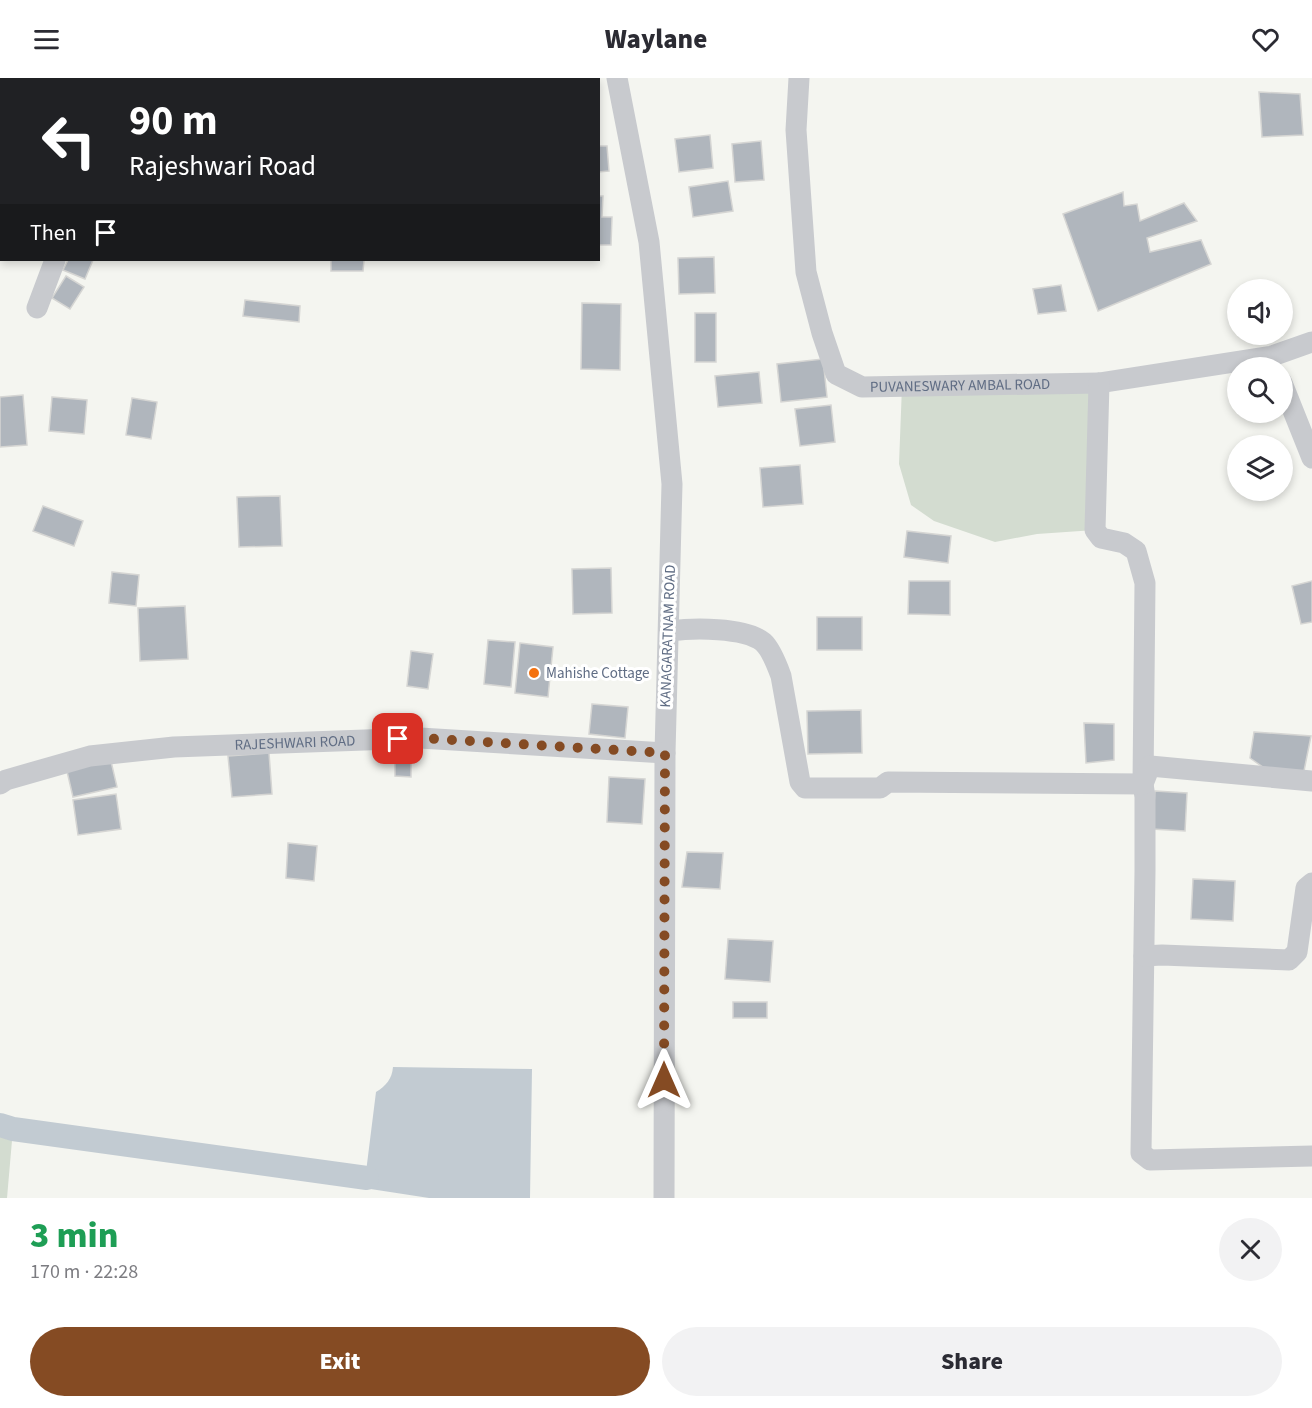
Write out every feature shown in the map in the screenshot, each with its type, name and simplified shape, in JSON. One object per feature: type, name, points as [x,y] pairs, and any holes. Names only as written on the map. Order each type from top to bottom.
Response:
[{"type":"street","name":"KANAGARATNAM ROAD","points":[[617,78],[649,242],[672,484],[670,631],[665,753],[664,1198]]},
{"type":"street","name":"PUVANESWARY AMBAL ROAD","points":[[799,78],[796,129],[806,272],[822,333],[836,374],[862,387],[1099,383],[1227,368]]},
{"type":"street","points":[[37,308],[55,261]]},
{"type":"street","name":"PUVANESWARY AMBAL ROAD","points":[[1284,357],[1312,342]]},
{"type":"street","points":[[1099,383],[1095,530],[1101,538],[1124,543],[1136,551],[1145,583],[1143,784],[1146,818],[1141,1153],[1150,1160],[1312,1156]]},
{"type":"street","points":[[1293,410],[1312,458]]},
{"type":"street","points":[[670,631],[702,628],[747,635],[763,643],[777,664],[781,676],[800,782],[805,788],[880,788],[888,782],[1143,784]]},
{"type":"street","name":"RAJESHWARI ROAD","points":[[0,784],[6,780],[90,756],[174,747],[420,738],[665,753]]},
{"type":"street","points":[[1143,784],[1150,766],[1312,781]]},
{"type":"street","points":[[1144,956],[1289,960],[1297,952],[1306,888],[1312,883]]},
{"type":"shaded area","points":[[1099,383],[1095,530],[1037,534],[995,542],[934,521],[911,505],[899,464],[902,386]]},
{"type":"shaded area","points":[[393,1067],[532,1069],[530,1198],[429,1198],[364,1188],[376,1092],[388,1082]]},
{"type":"shaded area","points":[[0,1125],[13,1129],[7,1198],[0,1198]]},
{"type":"building","points":[[1259,92],[1300,94],[1303,135],[1262,137]]},
{"type":"building","points":[[710,135],[713,168],[679,172],[675,139]]},
{"type":"building","points":[[761,141],[764,180],[735,182],[732,144]]},
{"type":"building","points":[[600,146],[607,146],[609,171],[600,172]]},
{"type":"building","points":[[728,181],[733,211],[693,217],[689,187]]},
{"type":"building","points":[[1123,192],[1124,206],[1137,204],[1140,221],[1184,203],[1197,221],[1147,238],[1150,252],[1201,240],[1211,264],[1098,311],[1063,214]]},
{"type":"building","points":[[600,196],[603,196],[602,217],[612,217],[611,245],[600,245]]},
{"type":"building","points":[[714,257],[715,293],[679,294],[678,258]]},
{"type":"building","points":[[68,261],[93,261],[85,279],[63,270]]},
{"type":"building","points":[[331,261],[364,261],[363,271],[331,271]]},
{"type":"building","points":[[66,276],[84,287],[70,309],[52,298]]},
{"type":"building","points":[[1061,285],[1066,311],[1038,314],[1033,289]]},
{"type":"building","points":[[245,300],[300,306],[299,322],[243,316]]},
{"type":"building","points":[[582,303],[621,304],[620,370],[581,369]]},
{"type":"building","points":[[695,313],[716,313],[716,362],[695,362]]},
{"type":"building","points":[[823,359],[827,397],[781,402],[777,364]]},
{"type":"building","points":[[759,372],[762,403],[718,407],[715,376]]},
{"type":"building","points":[[23,395],[27,445],[0,447],[0,397]]},
{"type":"building","points":[[52,397],[87,400],[84,434],[49,431]]},
{"type":"building","points":[[132,398],[157,402],[151,439],[126,435]]},
{"type":"building","points":[[831,405],[835,442],[800,446],[795,409]]},
{"type":"building","points":[[800,465],[803,504],[763,507],[760,468]]},
{"type":"building","points":[[280,496],[282,546],[239,547],[237,497]]},
{"type":"building","points":[[43,506],[83,521],[74,546],[33,531]]},
{"type":"building","points":[[907,531],[951,536],[948,563],[904,557]]},
{"type":"building","points":[[611,568],[612,613],[573,614],[572,569]]},
{"type":"building","points":[[112,572],[139,575],[136,606],[109,603]]},
{"type":"building","points":[[909,581],[950,581],[950,615],[908,614]]},
{"type":"building","points":[[1312,581],[1312,622],[1301,624],[1292,586]]},
{"type":"building","points":[[185,606],[188,659],[140,661],[138,608]]},
{"type":"building","points":[[817,617],[862,617],[862,650],[817,650]]},
{"type":"building","points":[[488,640],[515,642],[511,687],[484,684]]},
{"type":"building","points":[[520,643],[553,647],[548,697],[515,693]]},
{"type":"building","points":[[411,651],[433,654],[428,689],[407,686]]},
{"type":"building","points":[[592,704],[628,707],[625,738],[589,734]]},
{"type":"building","points":[[861,710],[862,753],[808,754],[807,711]]},
{"type":"building","points":[[1084,723],[1114,724],[1114,760],[1086,763]]},
{"type":"building","points":[[1254,732],[1311,736],[1304,771],[1267,770],[1250,758]]},
{"type":"building","points":[[269,753],[272,794],[232,797],[228,756]]},
{"type":"building","points":[[110,757],[117,787],[73,797],[66,767]]},
{"type":"building","points":[[395,762],[411,762],[411,777],[395,776]]},
{"type":"building","points":[[609,777],[645,779],[642,824],[607,822]]},
{"type":"building","points":[[1155,791],[1187,793],[1185,831],[1152,829]]},
{"type":"building","points":[[116,794],[121,829],[78,835],[73,800]]},
{"type":"building","points":[[288,843],[317,846],[314,881],[286,878]]},
{"type":"building","points":[[687,852],[723,853],[720,889],[682,887]]},
{"type":"building","points":[[1193,879],[1235,881],[1233,921],[1191,919]]},
{"type":"building","points":[[728,939],[773,941],[770,982],[725,979]]},
{"type":"building","points":[[733,1002],[767,1002],[767,1018],[733,1018]]},
{"type":"waterway","points":[[0,1125],[13,1129],[367,1178]]},
{"type":"place","name":"Mahishe Cottage","points":[[534,673]]},
{"type":"route","points":[[398,739],[420,738],[665,753],[664,1080]]}]
